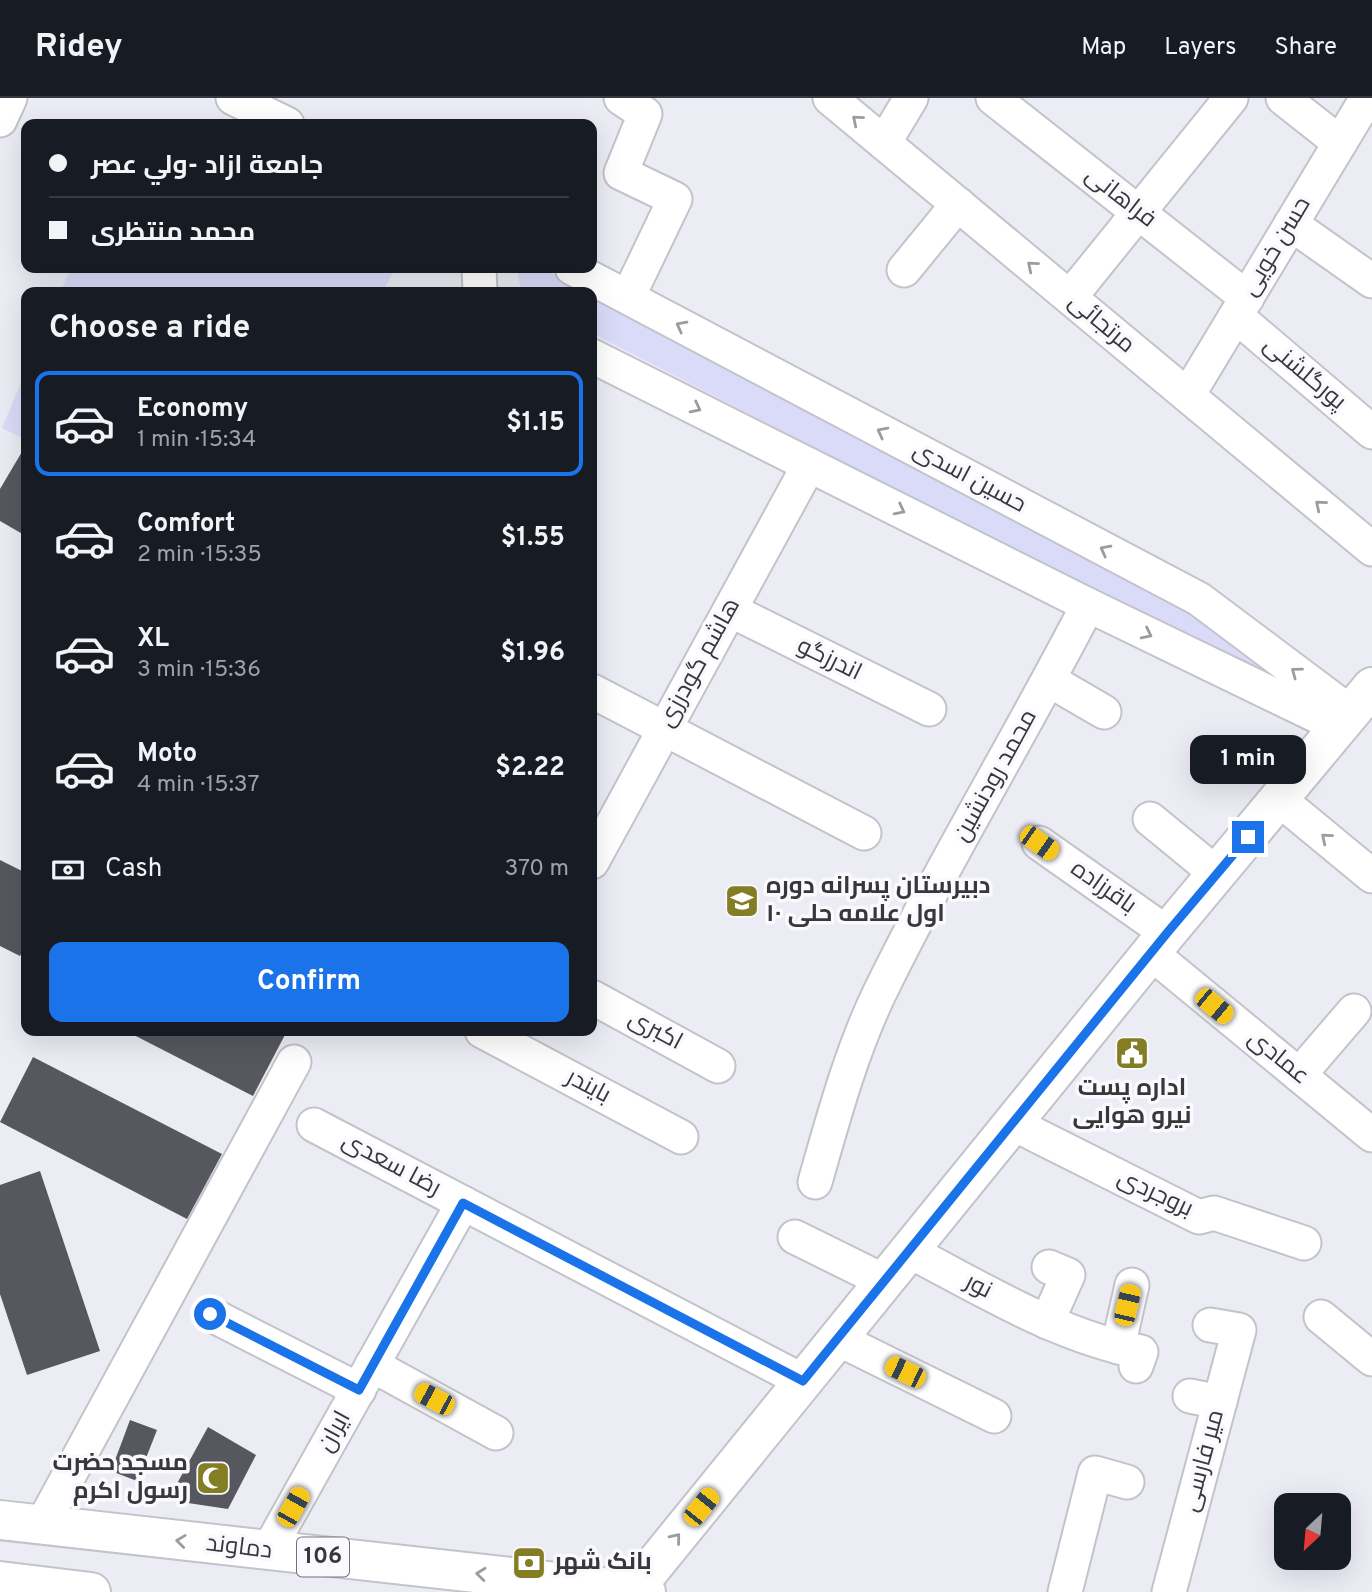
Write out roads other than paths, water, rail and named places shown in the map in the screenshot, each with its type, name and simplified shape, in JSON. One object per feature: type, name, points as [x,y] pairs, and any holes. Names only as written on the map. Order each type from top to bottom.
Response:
[{"type":"main road","points":[[639,1591],[884,1281],[1159,943],[1354,709]]},
{"type":"main road","name":"دماوند","points":[[0,1520],[639,1591]]},
{"type":"main road","points":[[0,1581],[91,1592]]},
{"type":"street","points":[[0,120],[10,98]]},
{"type":"street","points":[[233,98],[277,119]]},
{"type":"street","points":[[621,98],[645,114],[621,173],[675,199],[628,297]]},
{"type":"street","name":"مرتجائی","points":[[830,98],[1372,549]]},
{"type":"street","points":[[884,143],[911,98]]},
{"type":"street","points":[[1070,297],[1231,98]]},
{"type":"street","points":[[1283,98],[1340,143]]},
{"type":"street","name":"حسن خویی","points":[[1188,396],[1367,98]]},
{"type":"street","name":"فراهانی","points":[[1014,104],[1241,307]]},
{"type":"street","points":[[904,270],[958,204]]},
{"type":"street","points":[[1291,224],[1372,281]]},
{"type":"street","name":"حسین اسدی","points":[[582,273],[1199,599],[1354,709]]},
{"type":"street","name":"پورگلشنی","points":[[1241,307],[1372,432]]},
{"type":"street","points":[[597,359],[1088,605],[1354,709]]},
{"type":"street","name":"هاشم گودرزی","points":[[597,845],[665,728],[809,465]]},
{"type":"street","name":"محمد رودنشین","points":[[815,1182],[832,1122],[880,994],[1088,605]]},
{"type":"street","name":"اندرزگو","points":[[730,610],[929,709]]},
{"type":"street","points":[[1049,680],[1104,712]]},
{"type":"street","points":[[597,694],[864,833]]},
{"type":"street","points":[[1280,800],[1372,876]]},
{"type":"street","points":[[1150,819],[1217,874]]},
{"type":"street","name":"باقرزاده","points":[[1039,843],[1159,943]]},
{"type":"street","name":"عمادی","points":[[1159,943],[1299,1075],[1372,1135]]},
{"type":"street","name":"اکبری","points":[[597,1000],[718,1066]]},
{"type":"street","points":[[1299,1075],[1354,1011]]},
{"type":"street","name":"بایندر","points":[[497,1036],[681,1137]]},
{"type":"street","points":[[42,1525],[294,1062]]},
{"type":"street","name":"بروجردی","points":[[1012,1124],[1199,1217],[1214,1213],[1304,1243]]},
{"type":"street","name":"رضا سعدی","points":[[314,1125],[803,1381]]},
{"type":"street","name":"ایران","points":[[268,1551],[463,1203]]},
{"type":"street","points":[[795,1237],[884,1281]]},
{"type":"street","name":"نور","points":[[909,1251],[1047,1322],[1117,1352],[1132,1284]]},
{"type":"street","points":[[1047,1322],[1068,1275],[1049,1266]]},
{"type":"street","points":[[210,1314],[496,1433]]},
{"type":"street","points":[[1321,1317],[1372,1359]]},
{"type":"street","name":"میر فارسی","points":[[1169,1592],[1205,1399],[1225,1328]]},
{"type":"street","points":[[838,1339],[994,1416]]},
{"type":"street","points":[[1065,1592],[1095,1473],[1127,1482]]},
{"type":"place","name":"دبیرستان پسرانه دوره اول علامه حلی ۱۰","points":[[742,901]]},
{"type":"place","name":"اداره پست نیرو هوایی","points":[[1132,1053]]},
{"type":"place","name":"مسجد حضرت رسول اکرم","points":[[213,1478]]},
{"type":"place","name":"بانک شهر","points":[[529,1563]]}]
